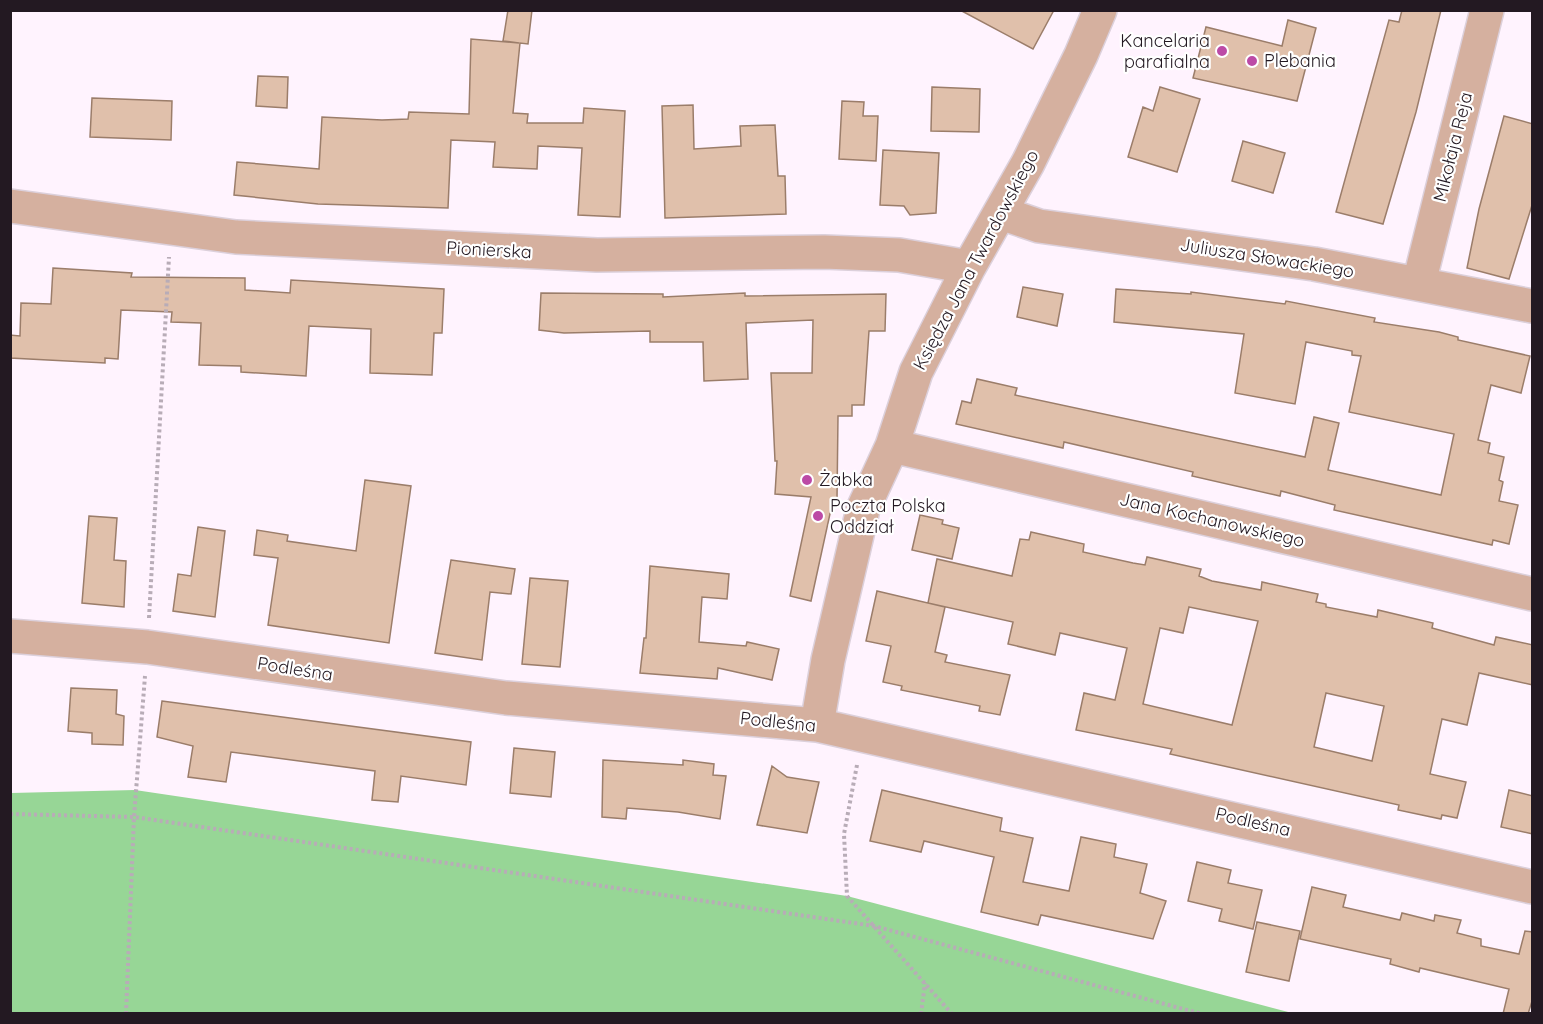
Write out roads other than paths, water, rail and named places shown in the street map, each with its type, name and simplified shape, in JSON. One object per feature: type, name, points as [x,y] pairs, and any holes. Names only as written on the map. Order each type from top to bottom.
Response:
[{"type":"street","name":"Księdza Jana Twardowskiego","points":[[817,725],[828,660],[863,509],[892,446],[915,372],[969,267],[1001,213],[1082,55],[1100,10]]},
{"type":"street","name":"Mikołaja Reja","points":[[1419,283],[1487,10]]},
{"type":"street","name":"Pionierska","points":[[10,206],[170,229],[266,239],[597,255],[824,252],[888,255],[969,267]]},
{"type":"street","name":"Juliusza Słowackiego","points":[[1001,213],[1039,226],[1203,247],[1419,283],[1533,306]]},
{"type":"street","name":"Jana Kochanowskiego","points":[[892,446],[1533,594]]},
{"type":"street","name":"Podleśna","points":[[10,636],[147,647],[506,699],[817,725],[1533,887]]},
{"type":"place","name":"Kancelaria parafialna","points":[[1222,51]]},
{"type":"place","name":"Plebania","points":[[1252,61]]},
{"type":"place","name":"Żabka","points":[[807,480]]},
{"type":"place","name":"Poczta Polska Oddział","points":[[818,516]]}]
